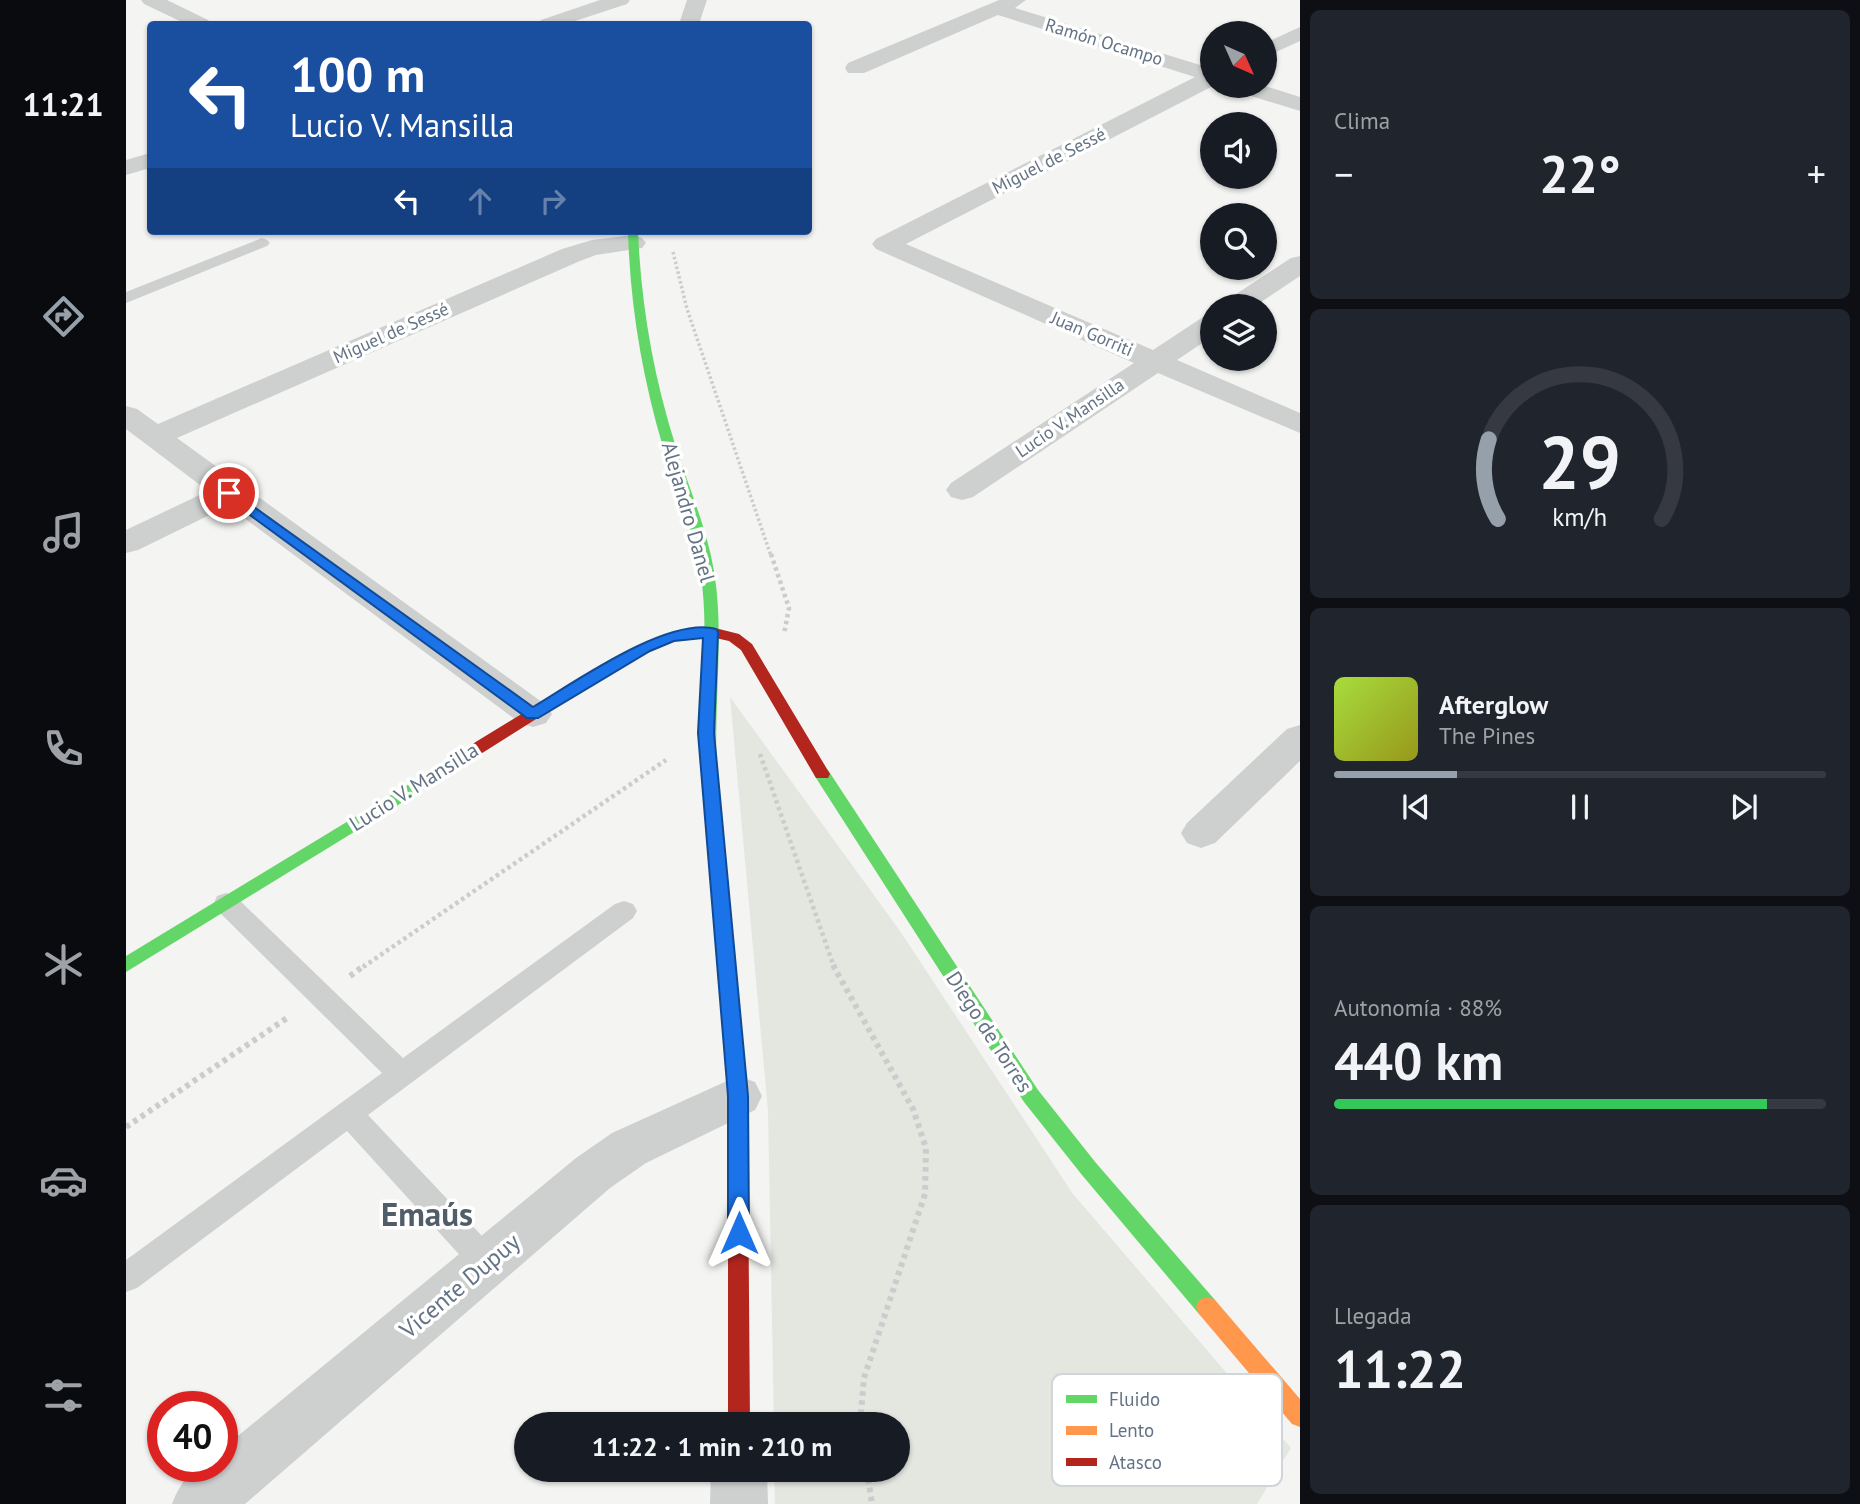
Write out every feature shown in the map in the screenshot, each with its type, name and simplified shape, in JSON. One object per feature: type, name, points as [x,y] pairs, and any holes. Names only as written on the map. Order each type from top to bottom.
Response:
[{"type":"street","points":[[151,0],[195,21]]},
{"type":"street","points":[[557,21],[620,0]]},
{"type":"street","points":[[690,21],[697,0]]},
{"type":"street","points":[[856,68],[1016,0]]},
{"type":"street","name":"Ramón Ocampo","points":[[996,8],[1200,73]]},
{"type":"street","points":[[1278,44],[1300,33]]},
{"type":"street","name":"Miguel de Sessé","points":[[885,244],[1200,84]]},
{"type":"street","points":[[1278,97],[1300,104]]},
{"type":"street","points":[[126,168],[147,161]]},
{"type":"street","name":"Miguel de Sessé","points":[[154,437],[570,255],[633,237]]},
{"type":"street","name":"Alejandro Danel","points":[[633,237],[638,310],[657,405],[706,565],[710,589],[711,632],[706,733],[738,1096],[739,1412]]},
{"type":"street","name":"Juan Gorriti","points":[[885,244],[1300,424]]},
{"type":"street","points":[[1255,294],[1300,264]]},
{"type":"street","name":"Lucio V. Mansilla","points":[[962,490],[1200,332]]},
{"type":"street","points":[[126,415],[533,715]]},
{"type":"street","points":[[126,542],[229,493]]},
{"type":"street","name":"Lucio V. Mansilla","points":[[126,965],[645,648],[671,637],[711,632]]},
{"type":"street","name":"Diego de Torres","points":[[711,632],[734,637],[747,647],[836,799],[1031,1096],[1089,1169],[1264,1374]]},
{"type":"street","points":[[1201,833],[1300,738]]},
{"type":"street","name":"Vicente Dupuy","points":[[201,1504],[593,1173],[629,1148],[738,1096]]},
{"type":"street","name":"Diego de Torres","points":[[1282,1395],[1300,1416]]},
{"type":"street","points":[[739,1482],[739,1504]]},
{"type":"lane","points":[[126,298],[262,243]]},
{"type":"lane","points":[[226,903],[402,1075]]},
{"type":"lane","points":[[126,1278],[624,911]]},
{"type":"lane","points":[[349,1114],[487,1263]]},
{"type":"path","points":[[126,1127],[706,733]]},
{"type":"path","points":[[869,1482],[872,1504]]},
{"type":"shaded area","points":[[730,697],[900,931],[1073,1194],[1227,1374],[1052,1374],[1052,1486],[1268,1486],[1257,1504],[775,1504],[774,1482],[910,1482],[910,1412],[774,1412],[768,1111]]},
{"type":"shaded area","points":[[1282,1438],[1291,1448],[1282,1463]]},
{"type":"traffic: fast","points":[[633,235],[639,313],[648,367],[661,420],[707,569],[712,620],[709,772]]},
{"type":"traffic: fast","points":[[126,965],[462,758]]},
{"type":"traffic: fast","points":[[822,774],[1031,1096],[1089,1169],[1207,1307]]},
{"type":"traffic: slow","points":[[709,772],[738,1096],[738,1169]]},
{"type":"traffic: slow","points":[[1207,1307],[1264,1374]]},
{"type":"traffic: slow","points":[[1282,1395],[1300,1416]]},
{"type":"traffic: jam","points":[[462,758],[620,660],[671,637],[711,632],[734,637],[747,647],[822,774]]},
{"type":"traffic: jam","points":[[738,1169],[739,1412]]},
{"type":"district","name":"Emaús","points":[[427,1214]]},
{"type":"route","points":[[229,493],[533,715],[620,660],[645,648],[671,637],[711,632],[706,733],[738,1096],[739,1233]]}]
